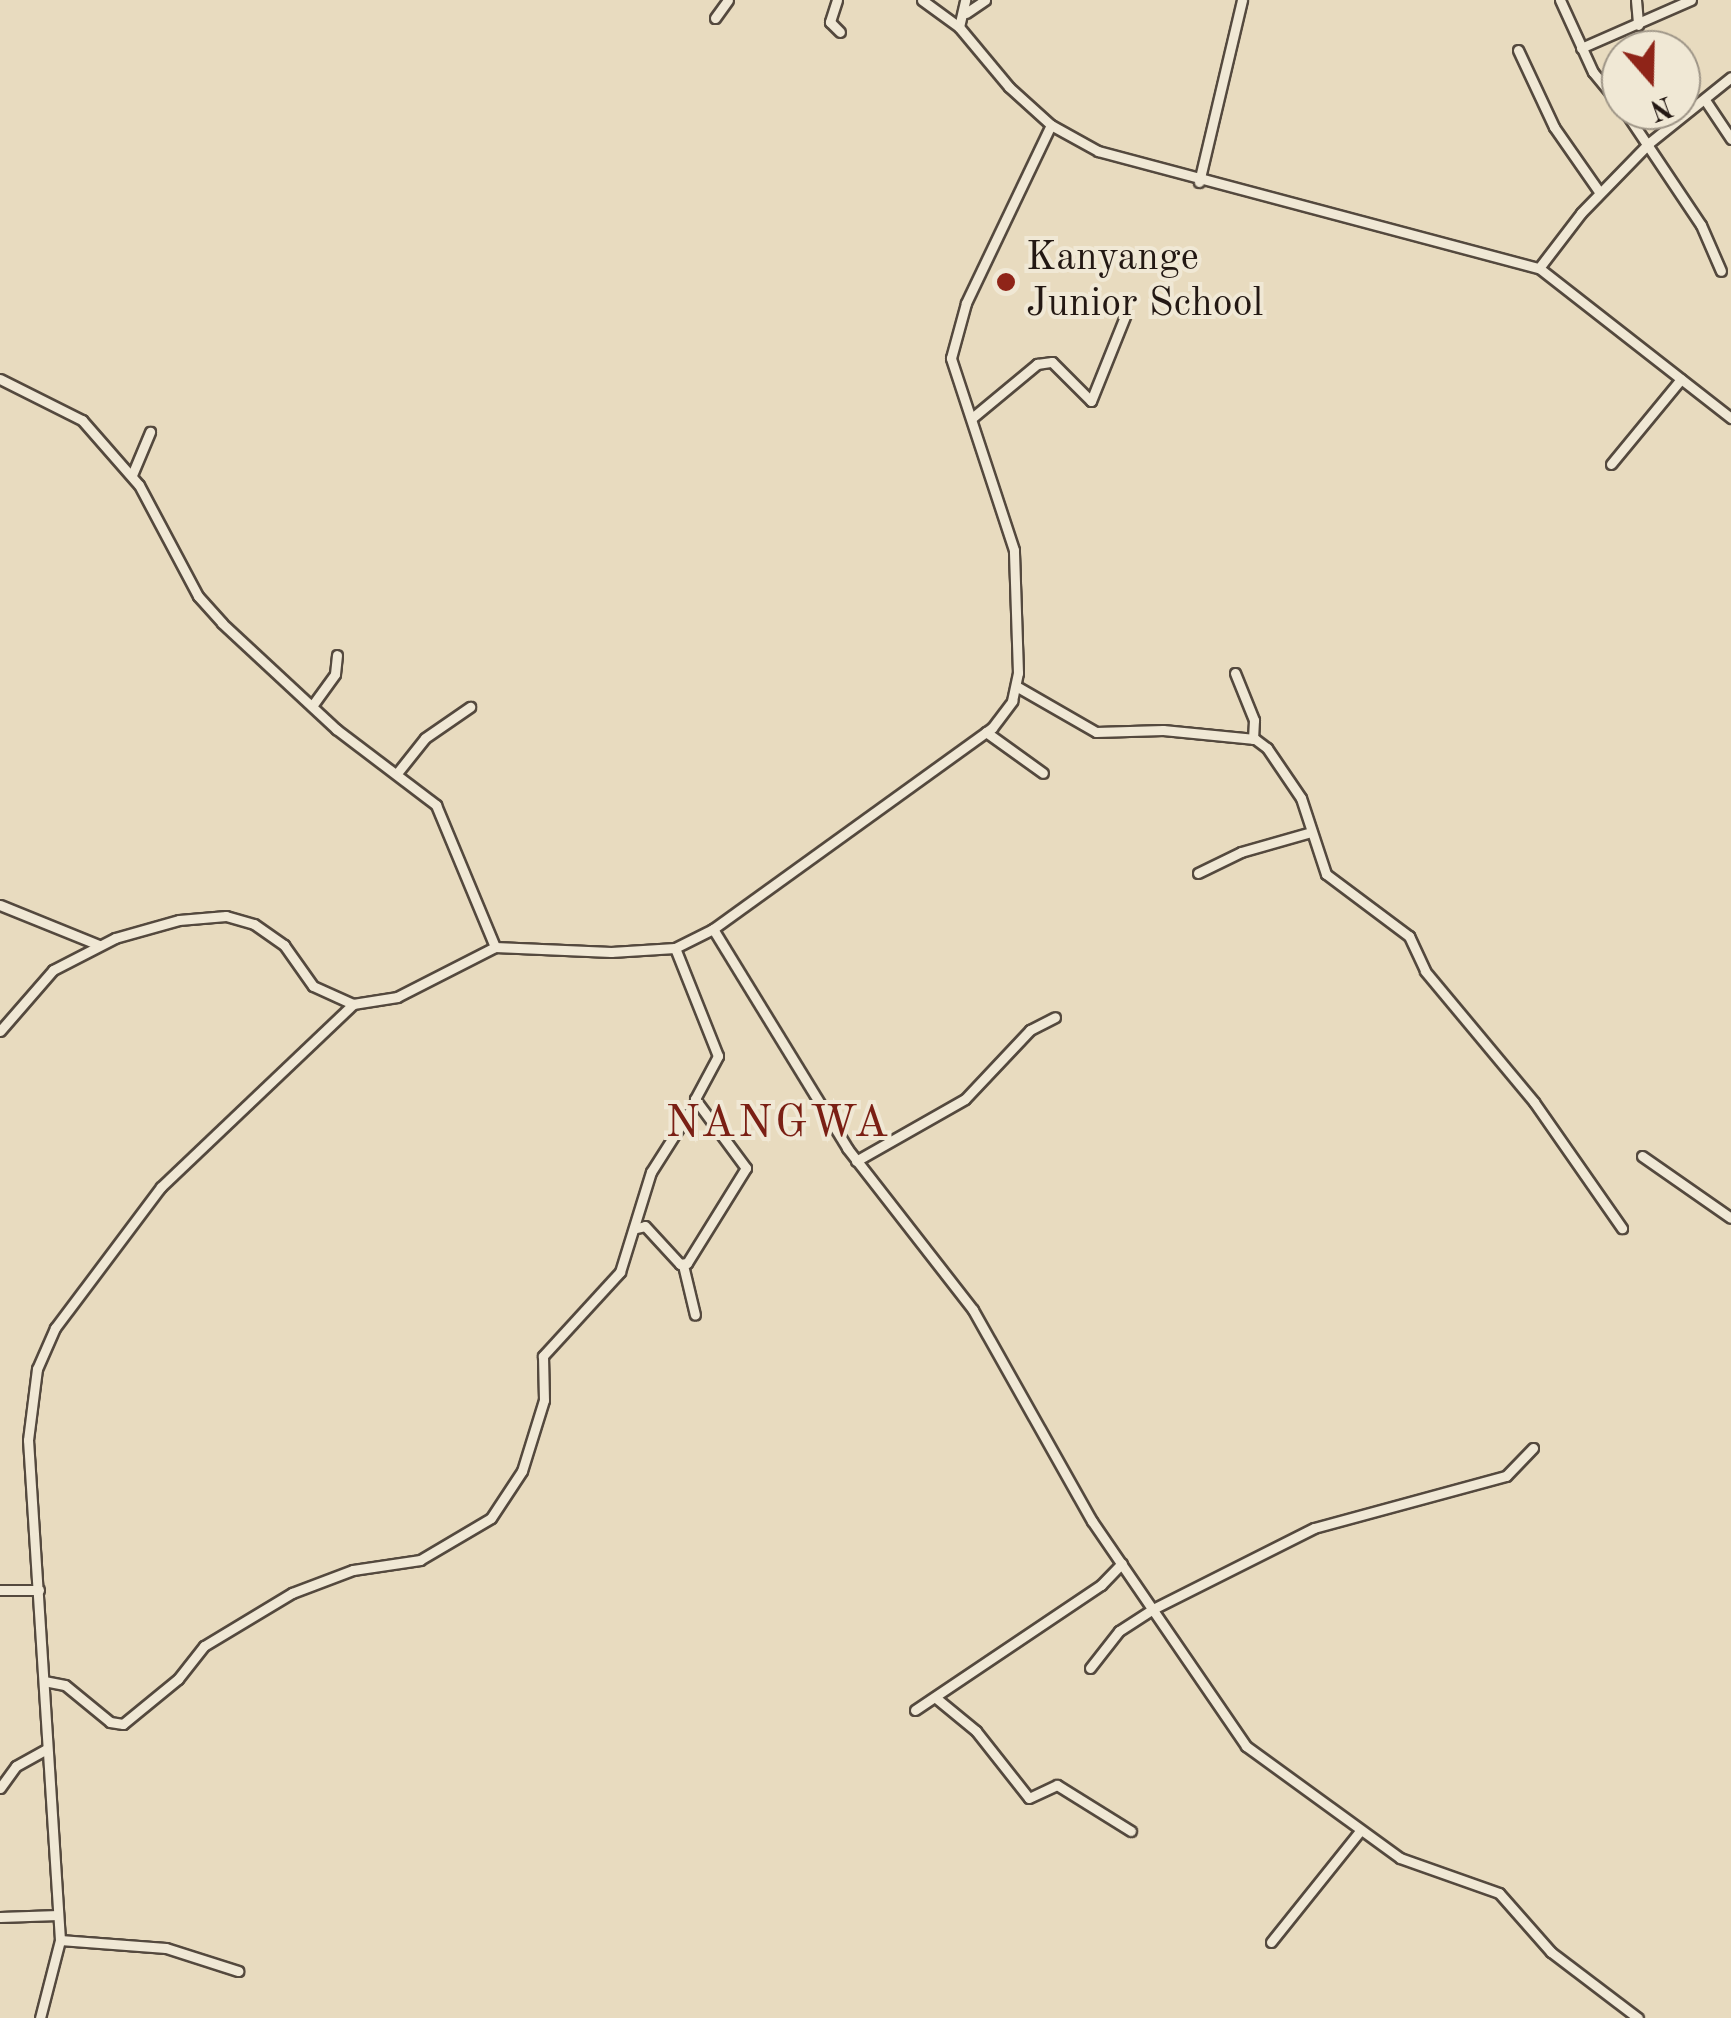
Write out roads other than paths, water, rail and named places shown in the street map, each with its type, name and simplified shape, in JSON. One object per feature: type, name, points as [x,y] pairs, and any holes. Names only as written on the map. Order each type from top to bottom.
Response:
[{"type":"street","points":[[715,18],[728,0]]},
{"type":"street","points":[[837,0],[830,22],[840,32]]},
{"type":"street","points":[[922,0],[959,27],[1008,87],[1051,125],[1124,162],[1539,268],[1731,418]]},
{"type":"street","points":[[959,27],[966,12],[966,0]]},
{"type":"street","points":[[966,12],[985,0]]},
{"type":"street","points":[[1199,182],[1242,0]]},
{"type":"street","points":[[1560,0],[1581,48],[1601,77]]},
{"type":"street","points":[[1636,0],[1638,25]]},
{"type":"street","points":[[1581,48],[1690,0]]},
{"type":"street","points":[[1518,50],[1554,127],[1600,193]]},
{"type":"street","points":[[1539,268],[1600,193],[1649,143],[1731,77]]},
{"type":"street","points":[[1705,100],[1731,139]]},
{"type":"street","points":[[0,1031],[45,976],[82,953],[179,920],[240,918],[275,936],[312,986],[353,1004],[398,998],[495,946],[611,952],[675,948],[713,929],[986,732],[1006,711],[1016,686],[1011,536],[972,418],[952,371],[956,332],[1002,220],[1051,125]]},
{"type":"street","points":[[1639,130],[1701,225],[1721,271]]},
{"type":"street","points":[[972,418],[1036,364],[1052,362],[1091,401],[1126,314]]},
{"type":"street","points":[[1611,464],[1681,378]]},
{"type":"street","points":[[0,380],[76,415],[132,476],[198,596],[312,706],[398,772],[443,815],[495,946]]},
{"type":"street","points":[[132,476],[150,432]]},
{"type":"street","points":[[312,706],[335,674],[338,655]]},
{"type":"street","points":[[1235,674],[1254,720],[1253,739]]},
{"type":"street","points":[[1016,686],[1096,732],[1253,739],[1284,769],[1326,874],[1409,936],[1425,972],[1534,1102],[1622,1228]]},
{"type":"street","points":[[398,772],[425,738],[470,707]]},
{"type":"street","points":[[986,732],[1043,773]]},
{"type":"street","points":[[1198,873],[1241,852],[1311,832]]},
{"type":"street","points":[[0,906],[99,946]]},
{"type":"street","points":[[713,929],[856,1161],[973,1310],[1122,1563],[1246,1746],[1359,1832],[1422,1869],[1493,1889],[1551,1952],[1638,2018]]},
{"type":"street","points":[[68,933],[82,953]]},
{"type":"street","points":[[44,1681],[65,1685],[110,1722],[123,1724],[178,1680],[204,1646],[292,1592],[353,1570],[420,1560],[484,1524],[506,1501],[522,1471],[544,1400],[543,1356],[620,1272],[662,1147],[696,1101],[718,1056],[675,948]]},
{"type":"street","points":[[40,2018],[60,1940],[28,1415],[48,1340],[161,1187],[353,1004]]},
{"type":"street","points":[[856,1161],[965,1099],[1030,1030],[1055,1017]]},
{"type":"street","points":[[683,1265],[746,1168],[696,1101]]},
{"type":"street","points":[[1642,1156],[1731,1218]]},
{"type":"street","points":[[637,1228],[645,1226],[683,1265],[695,1315]]},
{"type":"street","points":[[1090,1668],[1119,1632],[1153,1610],[1314,1528],[1506,1476],[1533,1448]]},
{"type":"street","points":[[915,1710],[1101,1584],[1122,1563]]},
{"type":"street","points":[[0,1590],[39,1590]]},
{"type":"street","points":[[936,1698],[976,1730],[1028,1798],[1057,1785],[1131,1831]]},
{"type":"street","points":[[0,1788],[16,1766],[47,1749]]},
{"type":"street","points":[[1271,1942],[1359,1832]]},
{"type":"street","points":[[0,1917],[58,1915]]},
{"type":"street","points":[[60,1940],[166,1948],[238,1971]]},
{"type":"place","name":"Kanyange Junior School","points":[[1006,282]]},
{"type":"district","name":"NANGWA","points":[[778,1125]]}]
